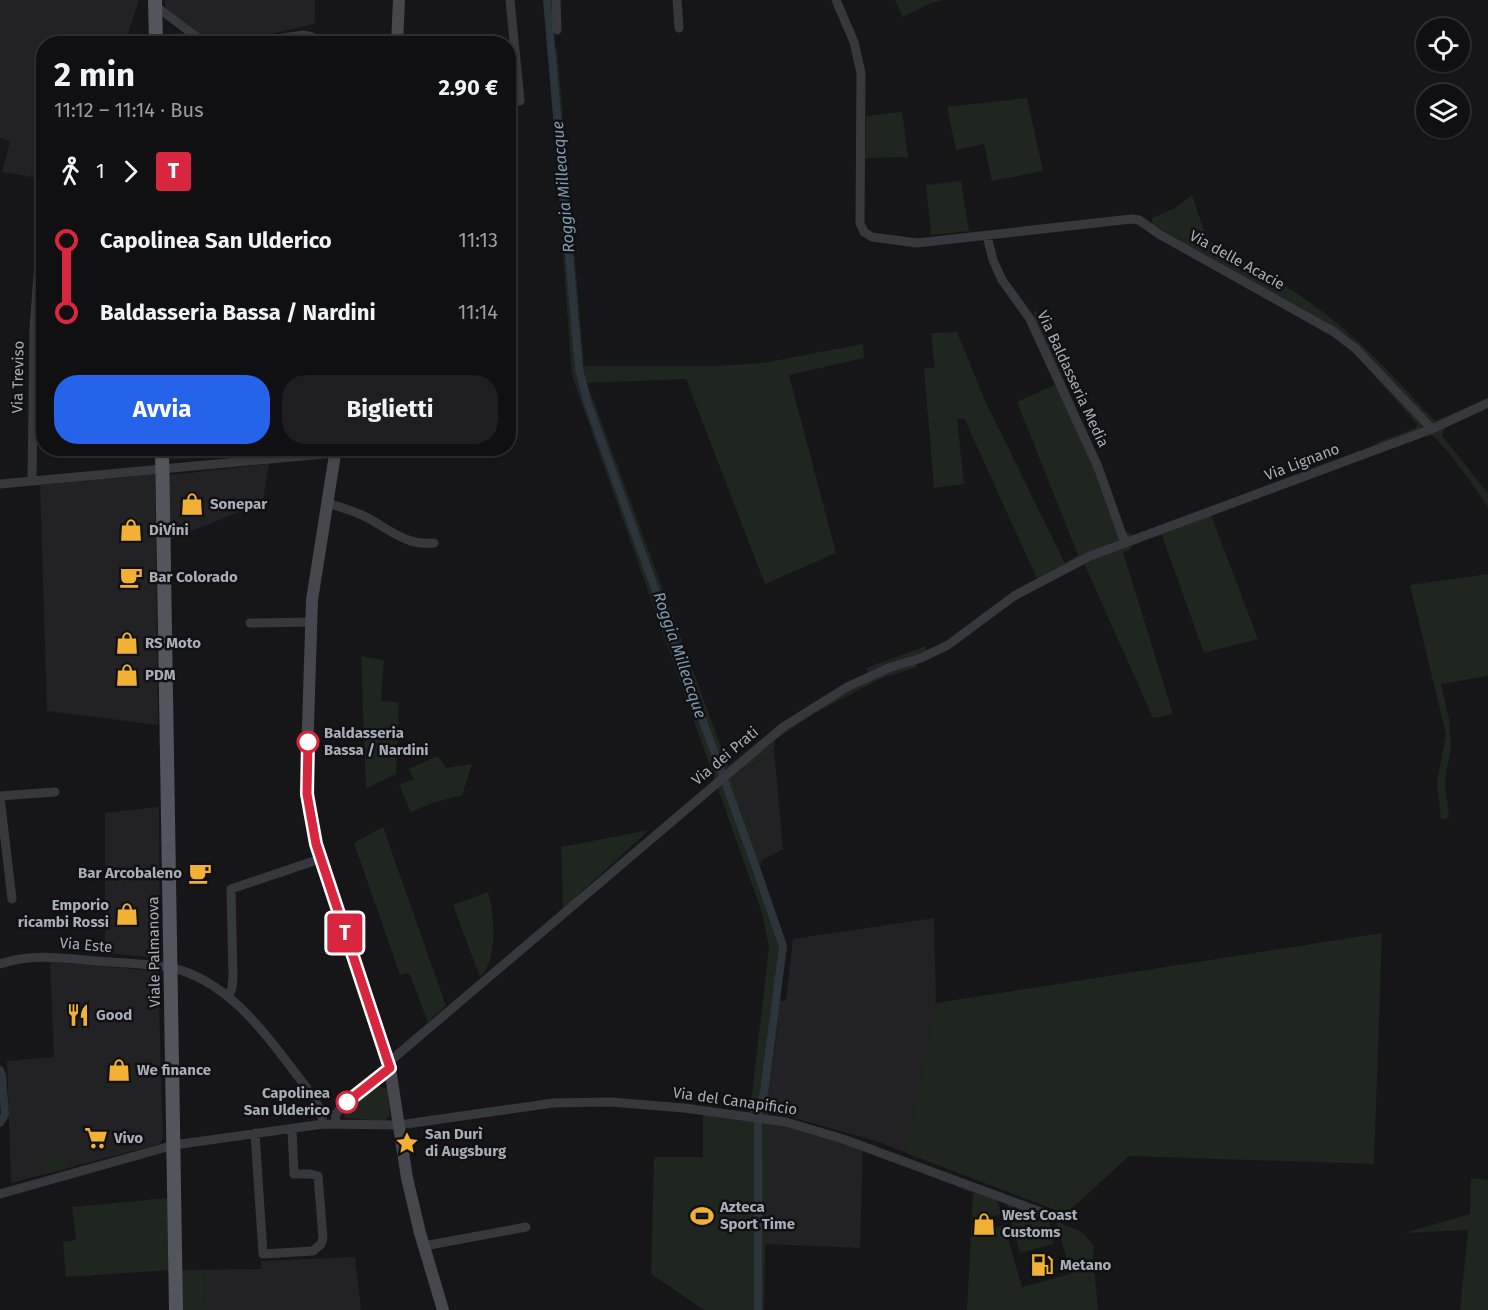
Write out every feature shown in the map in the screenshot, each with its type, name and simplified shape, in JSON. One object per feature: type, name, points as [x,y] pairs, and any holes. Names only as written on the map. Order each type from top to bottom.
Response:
[{"type":"main road","points":[[153,2],[155,36]]},
{"type":"main road","name":"Viale Palmanova","points":[[162,456],[176,1310]]},
{"type":"street","points":[[397,36],[399,0]]},
{"type":"street","points":[[510,0],[511,36]]},
{"type":"street","points":[[556,0],[557,30]]},
{"type":"street","points":[[677,0],[680,28]]},
{"type":"street","points":[[836,0],[854,42],[861,73],[860,223],[862,230],[867,235],[880,239],[917,243],[987,236]]},
{"type":"street","points":[[153,2],[196,36]]},
{"type":"street","points":[[516,84],[520,101]]},
{"type":"street","name":"Via delle Acacie","points":[[987,236],[1131,219],[1139,220],[1159,234],[1334,332],[1356,349],[1432,429]]},
{"type":"street","name":"Via Baldasseria Media","points":[[987,236],[993,260],[1002,280],[1030,319],[1098,467],[1125,543]]},
{"type":"street","name":"Via Treviso","points":[[32,480],[36,302]]},
{"type":"street","name":"Via Lignano","points":[[1125,543],[1432,429],[1488,403]]},
{"type":"street","points":[[0,484],[290,456]]},
{"type":"street","points":[[334,456],[315,579],[311,622],[307,794],[320,859],[390,1065],[407,1178],[443,1310]]},
{"type":"street","points":[[327,503],[366,517],[407,540],[420,544],[434,543]]},
{"type":"street","name":"Via dei Prati","points":[[335,1124],[336,1114],[341,1108],[723,776],[783,727],[847,687],[948,645],[1014,596],[1090,556],[1125,543]]},
{"type":"street","points":[[250,623],[311,622]]},
{"type":"street","points":[[12,898],[0,796],[55,792]]},
{"type":"street","points":[[228,997],[232,988],[233,976],[231,889],[320,859]]},
{"type":"street","name":"Via Este","points":[[0,964],[18,959],[46,956],[171,968],[199,979],[228,997],[265,1034],[309,1091],[321,1112],[323,1124]]},
{"type":"street","name":"Via del Canapificio","points":[[0,1194],[174,1145],[323,1124],[399,1125],[494,1110],[581,1102],[645,1104],[751,1116],[796,1124],[1052,1216]]},
{"type":"street","points":[[255,1133],[263,1254],[314,1251],[323,1238],[318,1176],[294,1174],[292,1129]]},
{"type":"street","points":[[424,1246],[526,1227]]},
{"type":"shaded area","points":[[0,0],[139,0],[127,36],[36,36],[36,178],[2,172],[10,141],[0,138]]},
{"type":"shaded area","points":[[165,0],[315,0],[315,23],[275,33],[246,36],[202,36],[165,7]]},
{"type":"shaded area","points":[[895,0],[944,0],[931,3],[903,17]]},
{"type":"shaded area","points":[[557,49],[584,366],[718,366],[763,363],[863,344],[864,358],[789,375],[836,553],[765,584],[686,379],[587,383],[728,766],[787,720],[868,673],[866,668],[926,646],[926,652],[948,641],[1026,584],[1037,579],[964,418],[957,419],[964,484],[934,488],[924,369],[935,367],[931,333],[957,332],[985,401],[1065,563],[1078,555],[1017,402],[1057,384],[1031,325],[1035,310],[1107,483],[1123,530],[1133,535],[1375,446],[1378,442],[1416,428],[1417,424],[1331,327],[1152,224],[1152,218],[1175,208],[1192,195],[1207,240],[1290,289],[1332,319],[1378,361],[1435,421],[1488,398],[1488,407],[1445,428],[1442,436],[1488,493],[1488,507],[1437,439],[1432,436],[1423,436],[1211,515],[1258,639],[1204,653],[1161,533],[1123,552],[1173,714],[1153,718],[1083,561],[1011,602],[917,662],[917,667],[882,678],[812,715],[775,740],[774,750],[732,778],[762,860],[760,867],[783,940],[778,941],[779,957],[769,1022],[778,1023],[768,1113],[764,1310],[704,1310],[651,1274],[654,1157],[703,1157],[703,1115],[749,1120],[769,947],[762,913],[572,376],[548,50]]},
{"type":"shaded area","points":[[1027,98],[1043,171],[992,181],[984,144],[956,150],[947,107]]},
{"type":"shaded area","points":[[902,112],[908,157],[865,158],[866,116]]},
{"type":"shaded area","points":[[961,181],[969,231],[931,235],[926,185]]},
{"type":"shaded area","points":[[171,456],[216,456],[171,460]]},
{"type":"shaded area","points":[[269,464],[262,506],[242,511],[169,540],[169,475]]},
{"type":"shaded area","points":[[155,474],[158,725],[47,711],[40,485]]},
{"type":"shaded area","points":[[1488,574],[1488,676],[1441,684],[1449,718],[1451,747],[1445,781],[1449,818],[1441,819],[1437,782],[1446,735],[1410,585]]},
{"type":"shaded area","points":[[361,656],[384,660],[381,701],[399,702],[396,774],[366,789]]},
{"type":"shaded area","points":[[774,750],[783,849],[762,860],[732,778],[748,765],[755,764]]},
{"type":"shaded area","points":[[438,756],[446,768],[472,764],[462,795],[432,803],[411,812],[399,785],[414,779],[408,769]]},
{"type":"shaded area","points":[[159,807],[160,958],[105,953],[105,813]]},
{"type":"shaded area","points":[[383,827],[446,1006],[428,1022],[409,973],[400,975],[354,843]]},
{"type":"shaded area","points":[[649,830],[563,909],[561,847]]},
{"type":"shaded area","points":[[488,892],[493,925],[492,949],[490,960],[480,977],[453,905]]},
{"type":"shaded area","points":[[934,918],[936,1003],[906,1153],[879,1142],[791,1117],[768,1113],[778,1024],[775,1023],[778,1001],[786,1001],[793,939]]},
{"type":"shaded area","points":[[1382,933],[1374,1164],[1129,1156],[1066,1214],[906,1153],[936,1003]]},
{"type":"shaded area","points":[[50,962],[158,971],[163,1138],[159,1144],[11,1183],[7,1061],[54,1057]]},
{"type":"shaded area","points":[[379,1086],[387,1089],[390,1116],[384,1121],[345,1118],[343,1114],[345,1109]]},
{"type":"shaded area","points":[[767,1121],[795,1127],[863,1150],[860,1248],[765,1244]]},
{"type":"shaded area","points":[[863,1150],[997,1200],[1002,1214],[978,1220],[980,1231],[1004,1225],[1022,1287],[1071,1274],[1056,1221],[1083,1233],[1094,1246],[1098,1310],[967,1310],[973,1193]]},
{"type":"shaded area","points":[[65,1155],[66,1169],[46,1174],[45,1164],[48,1158]]},
{"type":"shaded area","points":[[1471,1178],[1488,1180],[1488,1310],[1460,1310],[1468,1230],[1404,1233],[1470,1214]]},
{"type":"shaded area","points":[[168,1198],[170,1270],[66,1277],[63,1242],[76,1240],[72,1207]]},
{"type":"shaded area","points":[[1007,1204],[1049,1218],[1053,1244],[1020,1253]]},
{"type":"shaded area","points":[[355,1257],[361,1310],[205,1310],[204,1270],[261,1269],[261,1261]]},
{"type":"shaded area","points":[[180,1270],[204,1270],[205,1310],[181,1310]]},
{"type":"waterway","name":"Roggia Milleacque","points":[[547,0],[579,369],[588,404],[783,946],[764,1092],[758,1110],[758,1310]]},
{"type":"waterway","points":[[0,1070],[5,1115],[0,1123]]},
{"type":"bus line","name":"T","points":[[308,742],[307,794],[316,844],[384,1044],[390,1068],[347,1102]]},
{"type":"place","name":"Sonepar","points":[[192,504]]},
{"type":"place","name":"DiVini","points":[[131,530]]},
{"type":"place","name":"Bar Colorado","points":[[131,577]]},
{"type":"place","name":"RS Moto","points":[[127,643]]},
{"type":"place","name":"PDM","points":[[127,675]]},
{"type":"place","name":"Baldasseria Bassa / Nardini","points":[[308,742]]},
{"type":"place","name":"Bar Arcobaleno","points":[[200,873]]},
{"type":"place","name":"Emporio ricambi Rossi","points":[[127,914]]},
{"type":"place","name":"Good","points":[[78,1015]]},
{"type":"place","name":"We finance","points":[[119,1070]]},
{"type":"place","name":"Capolinea San Ulderico","points":[[347,1102]]},
{"type":"place","name":"Vivo","points":[[96,1138]]},
{"type":"place","name":"San Durì di Augsburg","points":[[407,1143]]},
{"type":"place","name":"Azteca Sport Time","points":[[702,1216]]},
{"type":"place","name":"West Coast Customs","points":[[984,1224]]},
{"type":"place","name":"Metano","points":[[1042,1265]]}]
